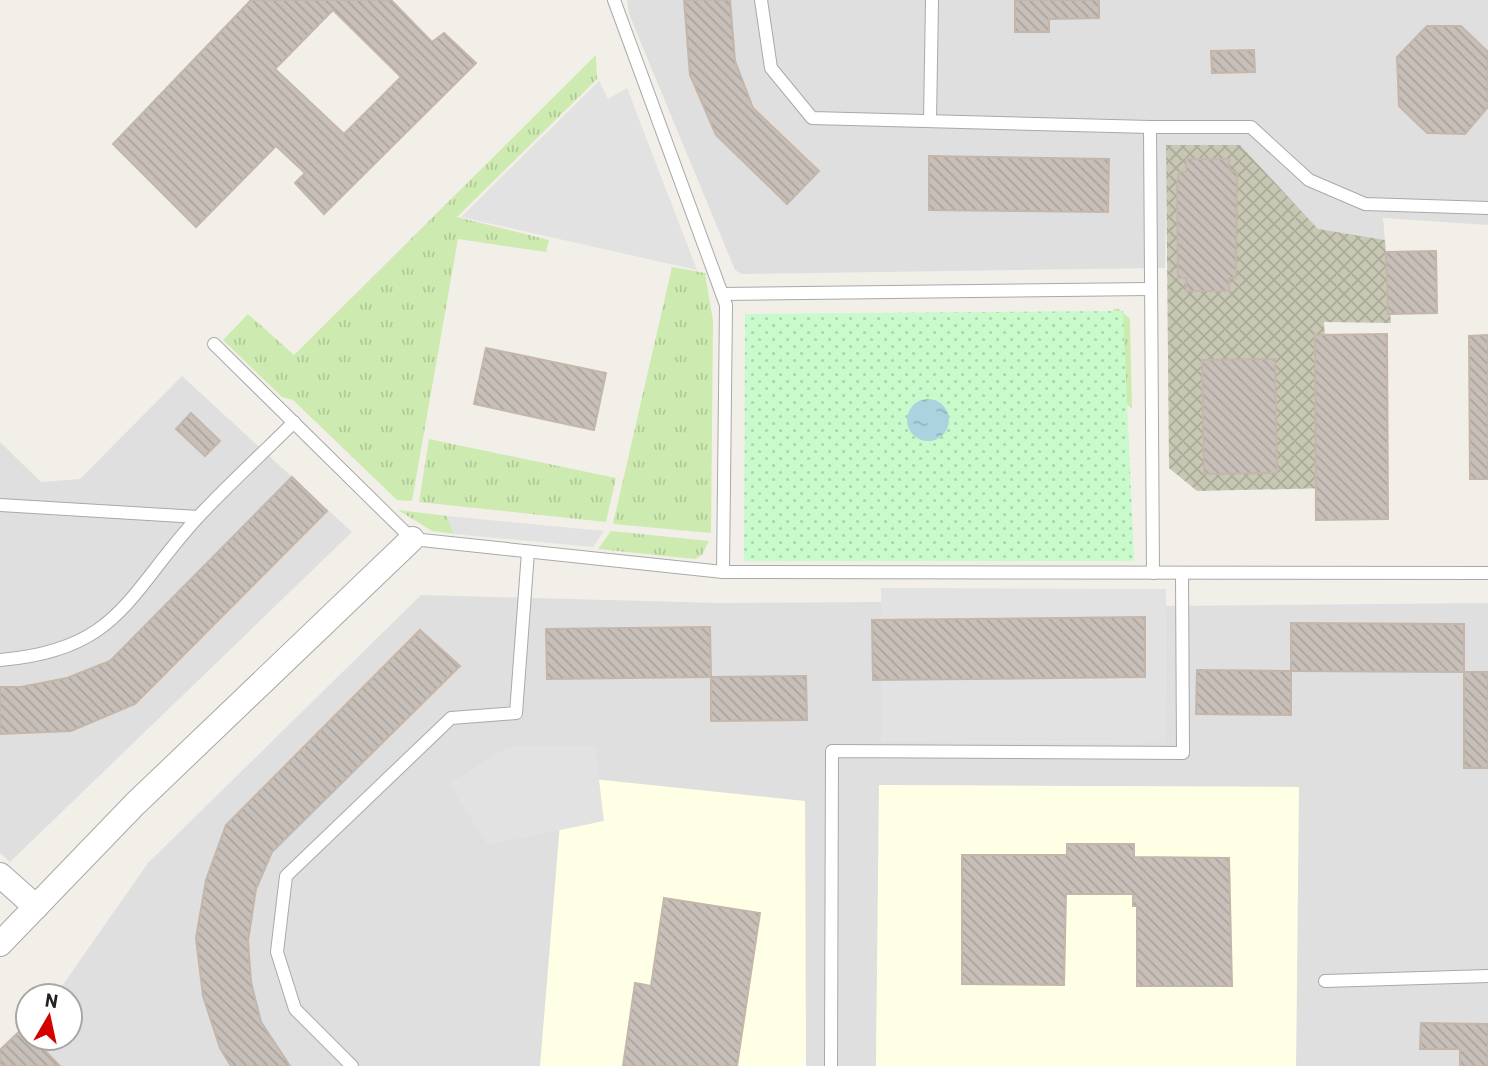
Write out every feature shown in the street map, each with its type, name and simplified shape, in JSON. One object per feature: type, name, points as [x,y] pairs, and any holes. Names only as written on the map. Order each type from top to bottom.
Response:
[{"type":"street","points":[[0,944],[135,804],[412,539]]},
{"type":"street","points":[[0,875],[36,907]]},
{"type":"lane","points":[[614,0],[726,304],[723,572]]},
{"type":"lane","points":[[761,0],[771,68],[812,118],[1251,127],[1309,180],[1365,204],[1488,208]]},
{"type":"lane","points":[[930,121],[932,0]]},
{"type":"lane","points":[[1150,127],[1153,573]]},
{"type":"lane","points":[[722,294],[1150,289]]},
{"type":"lane","points":[[214,344],[412,539],[723,572],[1488,573]]},
{"type":"lane","points":[[0,660],[39,656],[80,642],[119,616],[198,517],[294,422]]},
{"type":"lane","points":[[0,505],[198,517]]},
{"type":"lane","points":[[352,1066],[295,1009],[277,952],[286,876],[452,718],[516,713],[528,552]]},
{"type":"lane","points":[[831,1066],[832,751],[1183,752],[1182,573]]},
{"type":"lane","points":[[1325,981],[1488,976]]},
{"type":"shaded area","points":[[627,0],[1488,0],[1488,225],[1383,218],[1385,240],[1318,230],[1240,145],[1167,145],[1165,268],[741,274],[735,270],[629,14]]},
{"type":"shaded area","points":[[599,81],[608,99],[627,88],[697,270],[461,217]]},
{"type":"shaded area","points":[[1166,145],[1240,145],[1318,229],[1385,240],[1391,323],[1324,322],[1333,488],[1197,491],[1169,468]]},
{"type":"shaded area","points":[[182,376],[352,532],[10,862],[0,853],[0,442],[41,482],[80,479]]},
{"type":"shaded area","points":[[447,516],[604,531],[593,547],[454,534]]},
{"type":"shaded area","points":[[881,588],[1166,589],[1165,743],[881,742]]},
{"type":"shaded area","points":[[421,595],[717,603],[881,602],[881,742],[1165,743],[1166,606],[1488,603],[1488,1066],[1296,1066],[1298,787],[880,785],[876,1066],[0,1066],[0,1057],[14,1044],[14,1052],[84,1052],[84,982],[65,982],[148,863]]},
{"type":"shaded area","points":[[522,745],[595,746],[604,821],[488,845],[449,784],[504,749]]},
{"type":"shaded area","points":[[564,776],[805,801],[806,1066],[540,1066]]},
{"type":"shaded area","points":[[879,785],[1299,787],[1296,1066],[876,1066]]},
{"type":"green space","points":[[596,55],[597,79],[457,217],[549,240],[546,252],[458,239],[412,501],[397,500],[293,400],[282,397],[223,340],[248,314],[294,355]]},
{"type":"green space","points":[[672,267],[705,273],[713,321],[711,533],[613,524]]},
{"type":"green space","points":[[1114,309],[1119,309],[1130,319],[1132,409],[1101,380],[1097,350]]},
{"type":"green space","points":[[1123,311],[1134,561],[744,561],[745,314]]},
{"type":"green space","points":[[429,439],[616,478],[606,522],[419,502]]},
{"type":"green space","points":[[398,510],[447,516],[454,534],[432,531]]},
{"type":"green space","points":[[611,531],[709,541],[702,555],[695,559],[598,549]]},
{"type":"water","points":[[928,399],[943,405],[949,420],[943,435],[928,441],[913,435],[907,420],[913,405]]},
{"type":"building","points":[[251,0],[391,0],[432,42],[444,33],[476,63],[324,214],[295,183],[305,173],[276,146],[196,227],[113,144]],"holes":[[[333,10],[401,77],[344,134],[275,69]]]},
{"type":"building","points":[[684,0],[730,0],[735,61],[753,108],[819,171],[787,204],[716,135],[690,75]]},
{"type":"building","points":[[1015,0],[1099,0],[1099,18],[1049,19],[1049,32],[1015,32]]},
{"type":"building","points":[[1427,26],[1461,26],[1488,52],[1488,107],[1465,134],[1427,133],[1399,106],[1397,57]]},
{"type":"building","points":[[1254,50],[1255,72],[1212,73],[1211,51]]},
{"type":"building","points":[[929,156],[1109,159],[1108,212],[929,210]]},
{"type":"building","points":[[1186,159],[1229,159],[1229,171],[1237,172],[1236,278],[1229,278],[1229,291],[1186,291],[1186,278],[1178,278],[1177,185],[1179,172],[1186,172]]},
{"type":"building","points":[[1436,251],[1437,313],[1388,314],[1386,252]]},
{"type":"building","points":[[1387,334],[1388,519],[1316,520],[1315,335]]},
{"type":"building","points":[[1488,335],[1488,479],[1470,479],[1469,336]]},
{"type":"building","points":[[486,348],[606,373],[594,430],[474,404]]},
{"type":"building","points":[[1275,359],[1277,473],[1204,474],[1202,360]]},
{"type":"building","points":[[191,413],[220,441],[205,456],[176,429]]},
{"type":"building","points":[[292,477],[327,511],[135,704],[71,731],[0,734],[0,687],[21,687],[67,678],[110,661]]},
{"type":"building","points":[[1145,617],[1145,677],[873,680],[872,620]]},
{"type":"building","points":[[1291,623],[1464,624],[1464,672],[1291,671]]},
{"type":"building","points":[[710,627],[711,677],[547,679],[546,629]]},
{"type":"building","points":[[420,630],[460,666],[272,852],[256,889],[248,941],[251,982],[261,1022],[290,1066],[231,1066],[220,1048],[203,996],[196,938],[206,880],[226,825]]},
{"type":"building","points":[[1197,670],[1291,671],[1291,715],[1196,714]]},
{"type":"building","points":[[1464,672],[1488,672],[1488,768],[1464,768]]},
{"type":"building","points":[[806,676],[807,720],[711,721],[711,677]]},
{"type":"building","points":[[1067,844],[1134,844],[1134,857],[1229,858],[1232,986],[1137,986],[1137,906],[1133,906],[1133,894],[1066,894],[1064,985],[962,984],[962,855],[1067,855]]},
{"type":"building","points":[[664,898],[760,913],[737,1066],[623,1066],[635,983],[651,986]]},
{"type":"building","points":[[1421,1023],[1488,1024],[1488,1066],[1460,1066],[1460,1049],[1420,1049]]},
{"type":"building","points":[[14,1037],[14,1052],[46,1052],[60,1066],[0,1066],[0,1050]]}]
